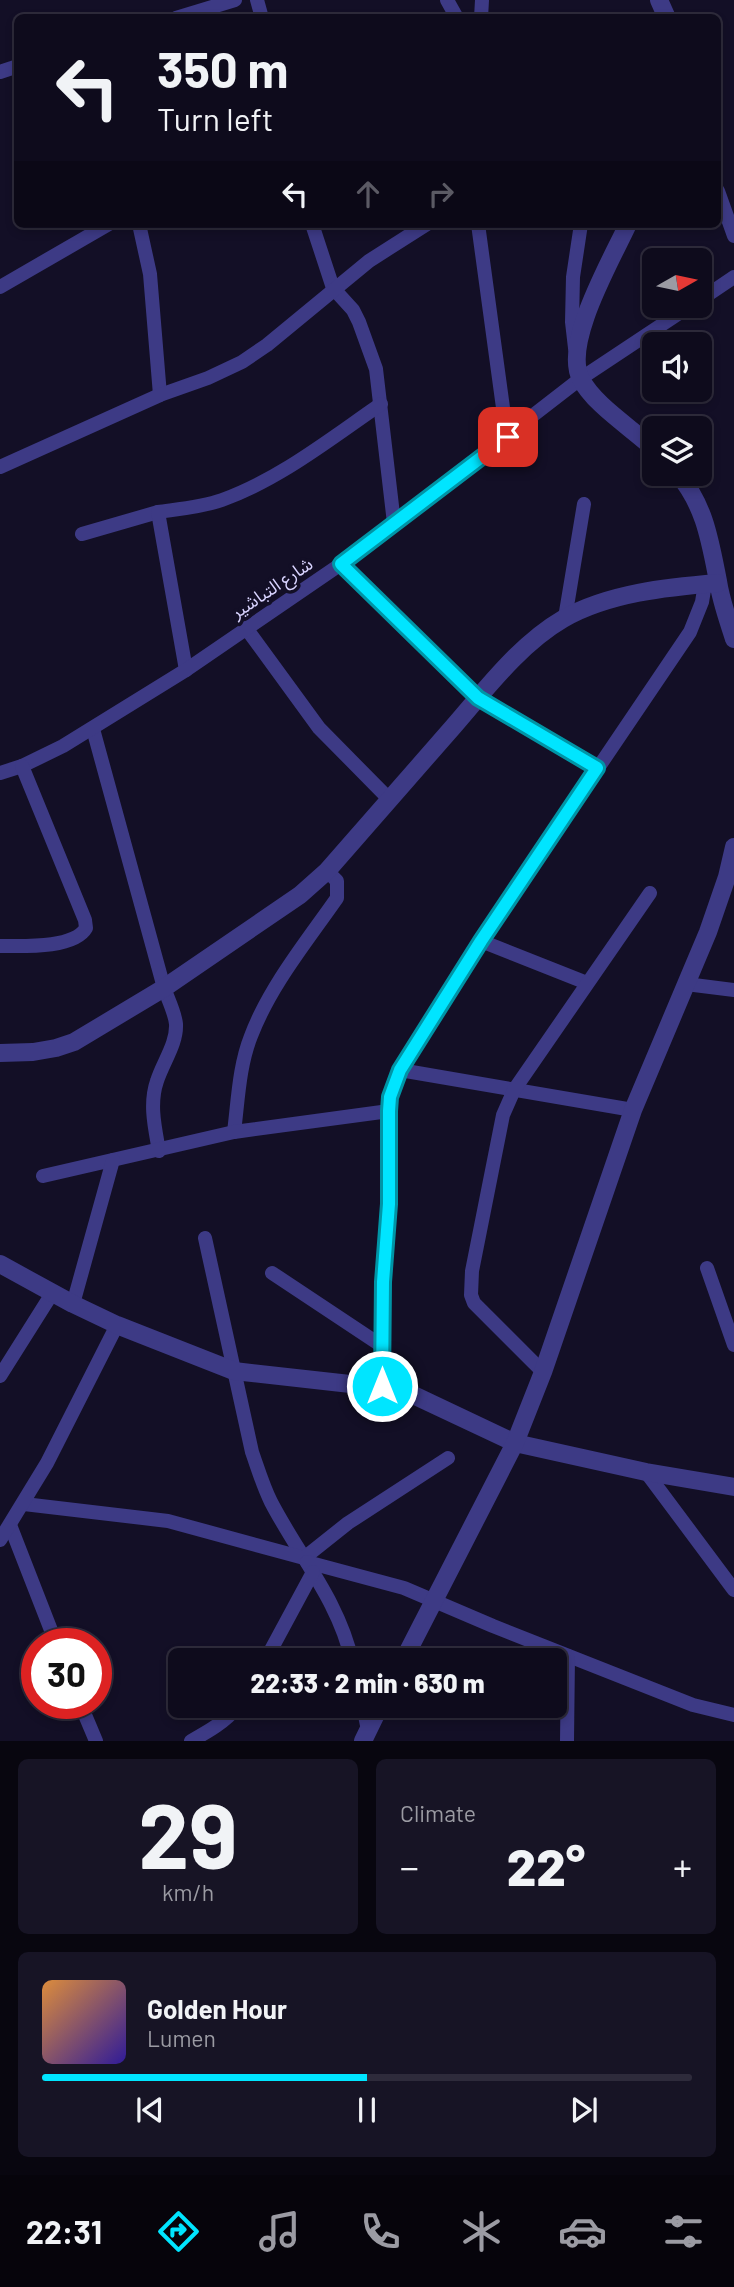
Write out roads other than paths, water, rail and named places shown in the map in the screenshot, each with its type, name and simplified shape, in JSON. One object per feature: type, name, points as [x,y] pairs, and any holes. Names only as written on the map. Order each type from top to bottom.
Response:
[{"type":"street","points":[[189,14],[235,0]]},
{"type":"street","points":[[721,199],[734,236]]},
{"type":"street","points":[[0,287],[102,228]]},
{"type":"street","points":[[140,228],[150,274],[160,395]]},
{"type":"street","points":[[313,228],[334,288],[353,310],[367,340],[376,369],[394,523]]},
{"type":"street","points":[[0,467],[160,395],[208,378],[242,362],[267,345],[369,261],[420,228]]},
{"type":"street","points":[[479,228],[508,437]]},
{"type":"street","points":[[580,228],[573,277],[572,322],[580,379],[597,400],[642,439]]},
{"type":"street","points":[[575,351],[582,324],[626,228]]},
{"type":"street","points":[[712,292],[734,277]]},
{"type":"street","name":"شارع التباشير","points":[[0,773],[22,766],[93,729],[186,670],[341,564],[580,379],[672,318]]},
{"type":"street","points":[[82,534],[158,512],[219,501],[242,492],[294,463],[381,404]]},
{"type":"street","points":[[686,486],[701,508],[706,523],[711,583],[734,639]]},
{"type":"street","points":[[565,618],[583,504]]},
{"type":"street","points":[[158,512],[186,670]]},
{"type":"street","points":[[341,564],[478,698],[597,768]]},
{"type":"street","points":[[0,1053],[44,1050],[74,1042],[164,988],[300,895],[327,871],[478,698],[523,650],[546,630],[565,618],[619,598],[711,583]]},
{"type":"street","points":[[382,1386],[383,1282],[389,1204],[389,1111],[390,1097],[400,1070],[481,941],[690,632],[711,583]]},
{"type":"street","points":[[246,628],[319,728],[390,800]]},
{"type":"street","points":[[93,729],[164,988],[176,1022],[176,1036],[156,1082],[153,1101],[159,1151]]},
{"type":"street","points":[[0,946],[30,947],[71,940],[86,928],[22,766]]},
{"type":"street","points":[[409,1648],[515,1443],[543,1372],[633,1110],[708,932],[734,847]]},
{"type":"street","points":[[234,1132],[250,1037],[278,984],[337,898],[337,881],[327,871]]},
{"type":"street","points":[[543,1372],[474,1303],[471,1295],[472,1271],[503,1115],[514,1090],[650,893]]},
{"type":"street","points":[[481,941],[587,983]]},
{"type":"street","points":[[686,984],[734,990]]},
{"type":"street","points":[[400,1070],[633,1110]]},
{"type":"street","points":[[43,1176],[234,1132],[389,1111]]},
{"type":"street","points":[[73,1304],[113,1160]]},
{"type":"street","points":[[205,1238],[252,1452],[261,1478],[272,1503],[341,1622],[348,1648]]},
{"type":"street","points":[[0,1264],[117,1325],[234,1371],[382,1386],[408,1392],[515,1443],[646,1472],[734,1487]]},
{"type":"street","points":[[707,1268],[734,1345]]},
{"type":"street","points":[[272,1273],[382,1346]]},
{"type":"street","points":[[0,1376],[53,1292]]},
{"type":"street","points":[[0,1540],[24,1504],[117,1325]]},
{"type":"street","points":[[271,1648],[308,1564],[348,1523],[448,1458]]},
{"type":"street","points":[[646,1472],[734,1590]]},
{"type":"street","points":[[24,1504],[168,1521],[308,1564],[404,1588],[693,1705],[734,1715]]},
{"type":"street","points":[[10,1525],[50,1628]]},
{"type":"street","points":[[567,1741],[568,1656]]},
{"type":"street","points":[[191,1741],[227,1718]]},
{"type":"street","points":[[364,1718],[365,1736]]},
{"type":"street","points":[[365,1736],[374,1718]]},
{"type":"street","points":[[87,1719],[96,1741]]}]
